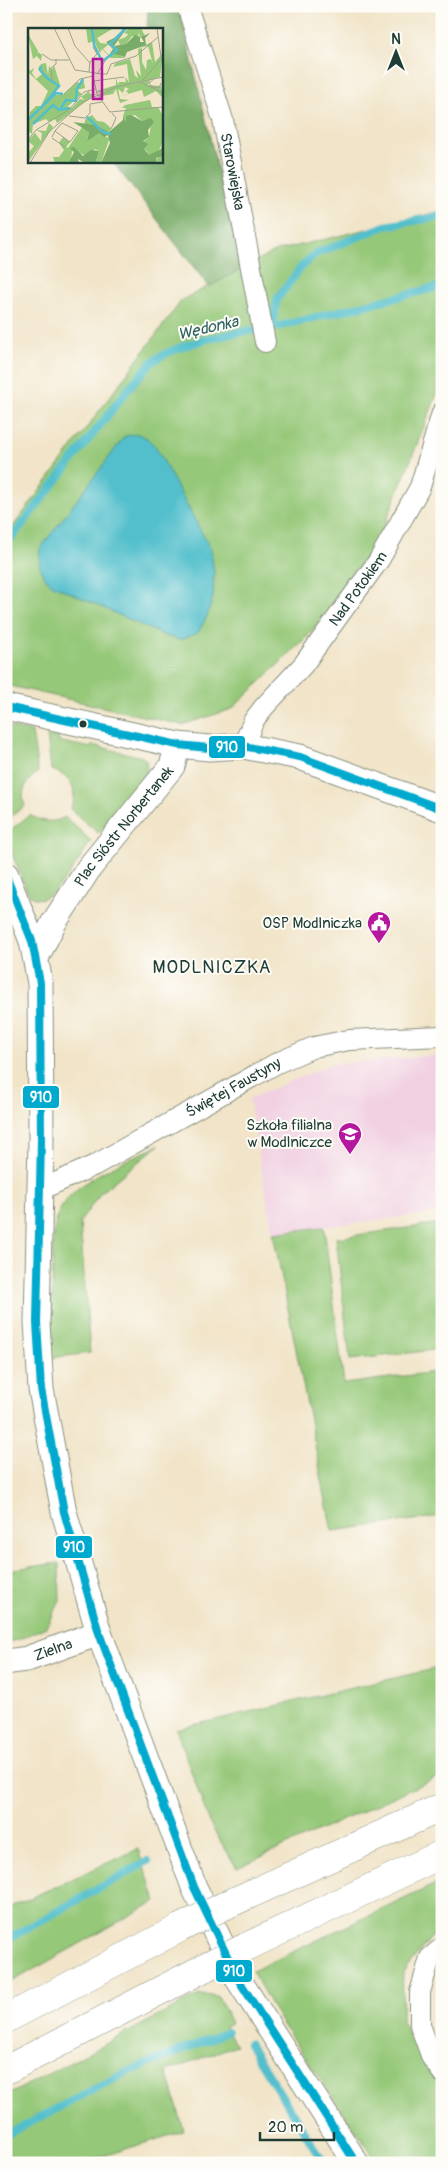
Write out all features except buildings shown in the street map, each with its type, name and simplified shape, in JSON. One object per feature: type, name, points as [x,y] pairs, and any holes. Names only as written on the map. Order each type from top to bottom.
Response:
[{"type":"highway","points":[[6,2019],[224,1906],[442,1807]]},
{"type":"highway","points":[[6,2070],[246,1947],[442,1854]]},
{"type":"street","name":"Starowiejska","points":[[187,6],[223,120],[265,342]]},
{"type":"street","name":"Nad Potokiem","points":[[244,746],[254,720],[303,664],[379,560],[420,487],[442,413]]},
{"type":"street","name":"Plac Sióstr Norbertanek","points":[[6,708],[178,745],[172,766],[106,844],[62,908],[36,958]]},
{"type":"street","points":[[178,745],[210,748],[244,746],[300,757],[442,809]]},
{"type":"street","points":[[6,875],[13,909],[36,958],[41,1008],[37,1322],[41,1389],[64,1512],[99,1633],[194,1887],[238,1979],[356,2163]]},
{"type":"street","name":"Świętej Faustyny","points":[[40,1190],[95,1164],[278,1063],[314,1047],[349,1040],[442,1036]]},
{"type":"street","name":"Zielna","points":[[6,1662],[27,1659],[99,1633]]},
{"type":"street","points":[[442,1948],[430,1958],[420,1992],[420,2025],[432,2058],[442,2072]]},
{"type":"shaded area","name":"Szkoła filialna w Modlniczce","points":[[442,1055],[442,1212],[273,1233],[249,1099],[331,1064]]},
{"type":"green space","points":[[148,6],[179,6],[241,269],[209,287],[113,162],[162,162],[162,28],[147,28]]},
{"type":"green space","points":[[442,211],[442,382],[379,539],[309,635],[232,709],[182,725],[6,685],[6,536],[182,300],[276,251]]},
{"type":"green space","points":[[6,726],[32,732],[38,772],[25,787],[23,796],[25,806],[6,820]]},
{"type":"green space","points":[[47,735],[59,738],[58,741],[91,748],[92,745],[142,757],[146,760],[147,771],[143,779],[98,833],[70,809],[73,803],[73,790],[63,775],[51,770]]},
{"type":"green space","points":[[30,815],[47,821],[56,821],[65,817],[91,841],[62,882],[44,898],[35,898],[27,891],[6,839],[6,833]]},
{"type":"green space","points":[[159,1145],[101,1192],[80,1222],[90,1353],[50,1358],[47,1298],[52,1298],[53,1239],[56,1220],[61,1207],[71,1195],[99,1174]]},
{"type":"green space","points":[[442,1223],[442,1349],[350,1360],[336,1238]]},
{"type":"green space","points":[[324,1227],[344,1384],[442,1371],[442,1516],[332,1531],[273,1233]]},
{"type":"green space","points":[[59,1563],[60,1601],[46,1627],[18,1640],[6,1642],[6,1570]]},
{"type":"green space","points":[[442,1667],[442,1775],[237,1868],[210,1824],[176,1729]]},
{"type":"green space","points":[[138,1849],[156,1901],[6,1985],[6,1909]]},
{"type":"green space","points":[[442,1881],[442,1924],[403,1972],[402,2021],[442,2089],[442,2163],[378,2163],[279,2019],[252,1971]]},
{"type":"green space","points":[[199,1995],[218,1996],[231,2023],[225,2026],[236,2045],[167,2071],[184,2131],[90,2160],[90,2163],[6,2163],[6,2096]]},
{"type":"water","points":[[138,434],[147,438],[156,447],[211,550],[214,573],[213,597],[207,616],[198,633],[180,640],[163,635],[53,585],[45,578],[41,570],[40,549],[125,436]]},
{"type":"waterway","points":[[272,328],[277,299],[302,266],[315,254],[385,226],[442,216]]},
{"type":"waterway","name":"Wędonka","points":[[6,545],[133,383],[151,363],[162,356],[192,343],[272,328],[442,286]]},
{"type":"waterway","points":[[6,1940],[148,1861]]},
{"type":"waterway","points":[[6,2135],[123,2074],[227,2032]]},
{"type":"waterway","points":[[249,2044],[324,2163]]},
{"type":"transit line","name":"910","points":[[6,707],[178,745],[209,748],[243,746],[300,757],[442,809]]},
{"type":"transit line","name":"910","points":[[6,876],[32,941],[40,983],[41,1140],[37,1322],[41,1389],[64,1512],[99,1633],[194,1887],[238,1979],[356,2163]]},
{"type":"place","name":"OSP Modlniczka","points":[[379,944]]},
{"type":"place","name":"Szkoła filialna w Modlniczce","points":[[350,1155]]},
{"type":"district","name":"MODLNICZKA","points":[[212,967]]}]
